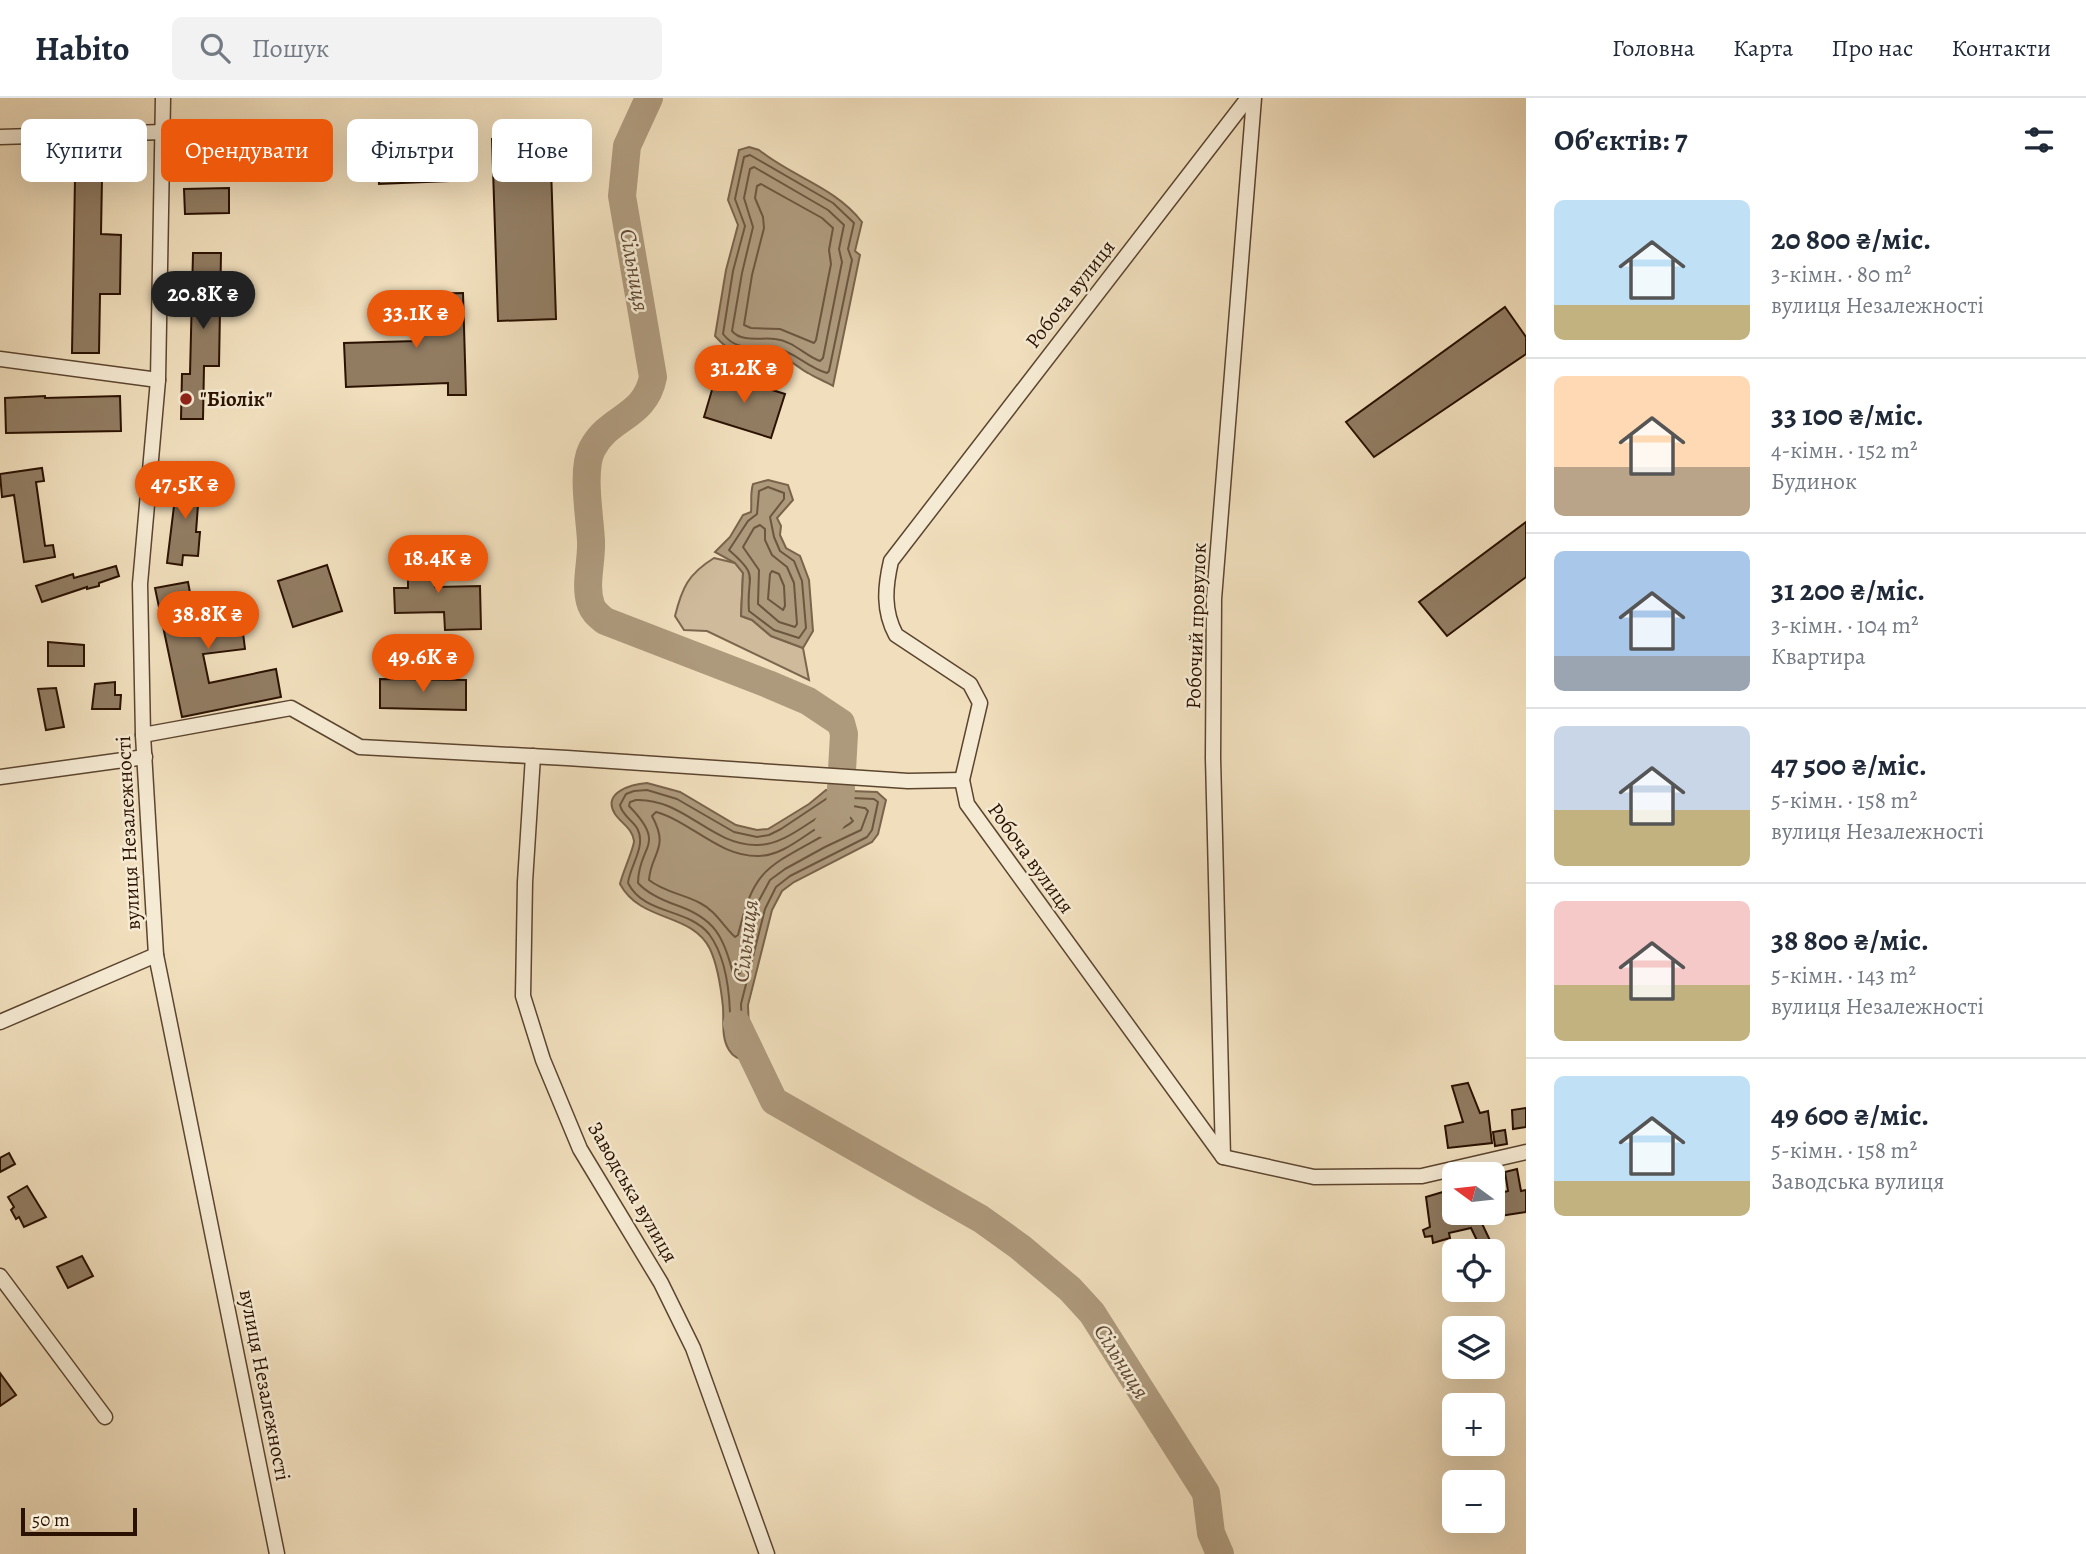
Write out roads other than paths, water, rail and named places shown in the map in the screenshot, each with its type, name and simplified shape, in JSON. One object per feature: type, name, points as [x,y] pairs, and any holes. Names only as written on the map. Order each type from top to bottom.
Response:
[{"type":"street","name":"вулиця Незалежності","points":[[163,98],[163,119]]},
{"type":"street","name":"Робоча вулиця","points":[[1223,1157],[967,804],[962,780],[980,703],[970,684],[896,635],[889,622],[884,589],[891,561],[1248,98]]},
{"type":"street","name":"Робочий провулок","points":[[1223,1157],[1213,758],[1214,599],[1254,98]]},
{"type":"street","points":[[0,137],[161,132]]},
{"type":"street","name":"вулиця Незалежності","points":[[162,182],[158,380],[140,584],[147,830],[156,956],[277,1554]]},
{"type":"street","points":[[0,359],[158,380]]},
{"type":"street","points":[[143,735],[291,708],[360,747],[908,781],[962,780]]},
{"type":"street","name":"Заводська вулиця","points":[[533,756],[525,882],[523,996],[543,1060],[580,1149],[661,1283],[693,1348],[745,1499],[767,1554]]},
{"type":"street","points":[[0,777],[145,757]]},
{"type":"street","points":[[0,1023],[156,956]]},
{"type":"street","points":[[1223,1157],[1314,1177],[1422,1176],[1526,1152]]},
{"type":"street","points":[[0,1276],[105,1417]]},
{"type":"water","points":[[749,147],[759,150],[826,191],[862,222],[855,251],[860,255],[833,386],[780,356],[737,352],[715,336],[726,270],[738,225],[728,200],[739,150]]},
{"type":"water","points":[[768,480],[788,485],[793,500],[777,518],[786,548],[800,556],[809,580],[813,631],[803,648],[771,636],[752,620],[741,616],[743,573],[735,563],[715,552],[730,537],[743,515],[751,512],[753,484]]},
{"type":"water","points":[[647,783],[680,792],[736,825],[757,830],[768,829],[809,804],[826,790],[877,792],[886,800],[878,834],[872,842],[794,882],[782,891],[772,910],[748,1005],[749,1029],[756,1056],[747,1061],[734,1056],[726,1045],[717,970],[710,949],[702,937],[679,922],[640,905],[620,884],[634,841],[629,830],[615,814],[612,800],[621,791]]},
{"type":"waterway","name":"Сільниця","points":[[649,98],[627,146],[622,196],[653,377],[649,391],[642,401],[599,438],[589,458],[589,597],[594,610],[605,621],[808,701],[841,723],[844,734],[840,807],[828,825]]},
{"type":"waterway","name":"Сільниця","points":[[737,1024],[774,1101],[981,1219],[1020,1247],[1070,1289],[1092,1313],[1206,1493],[1211,1533],[1220,1554]]},
{"type":"place","name":"\"Біолік\"","points":[[186,399]]}]
